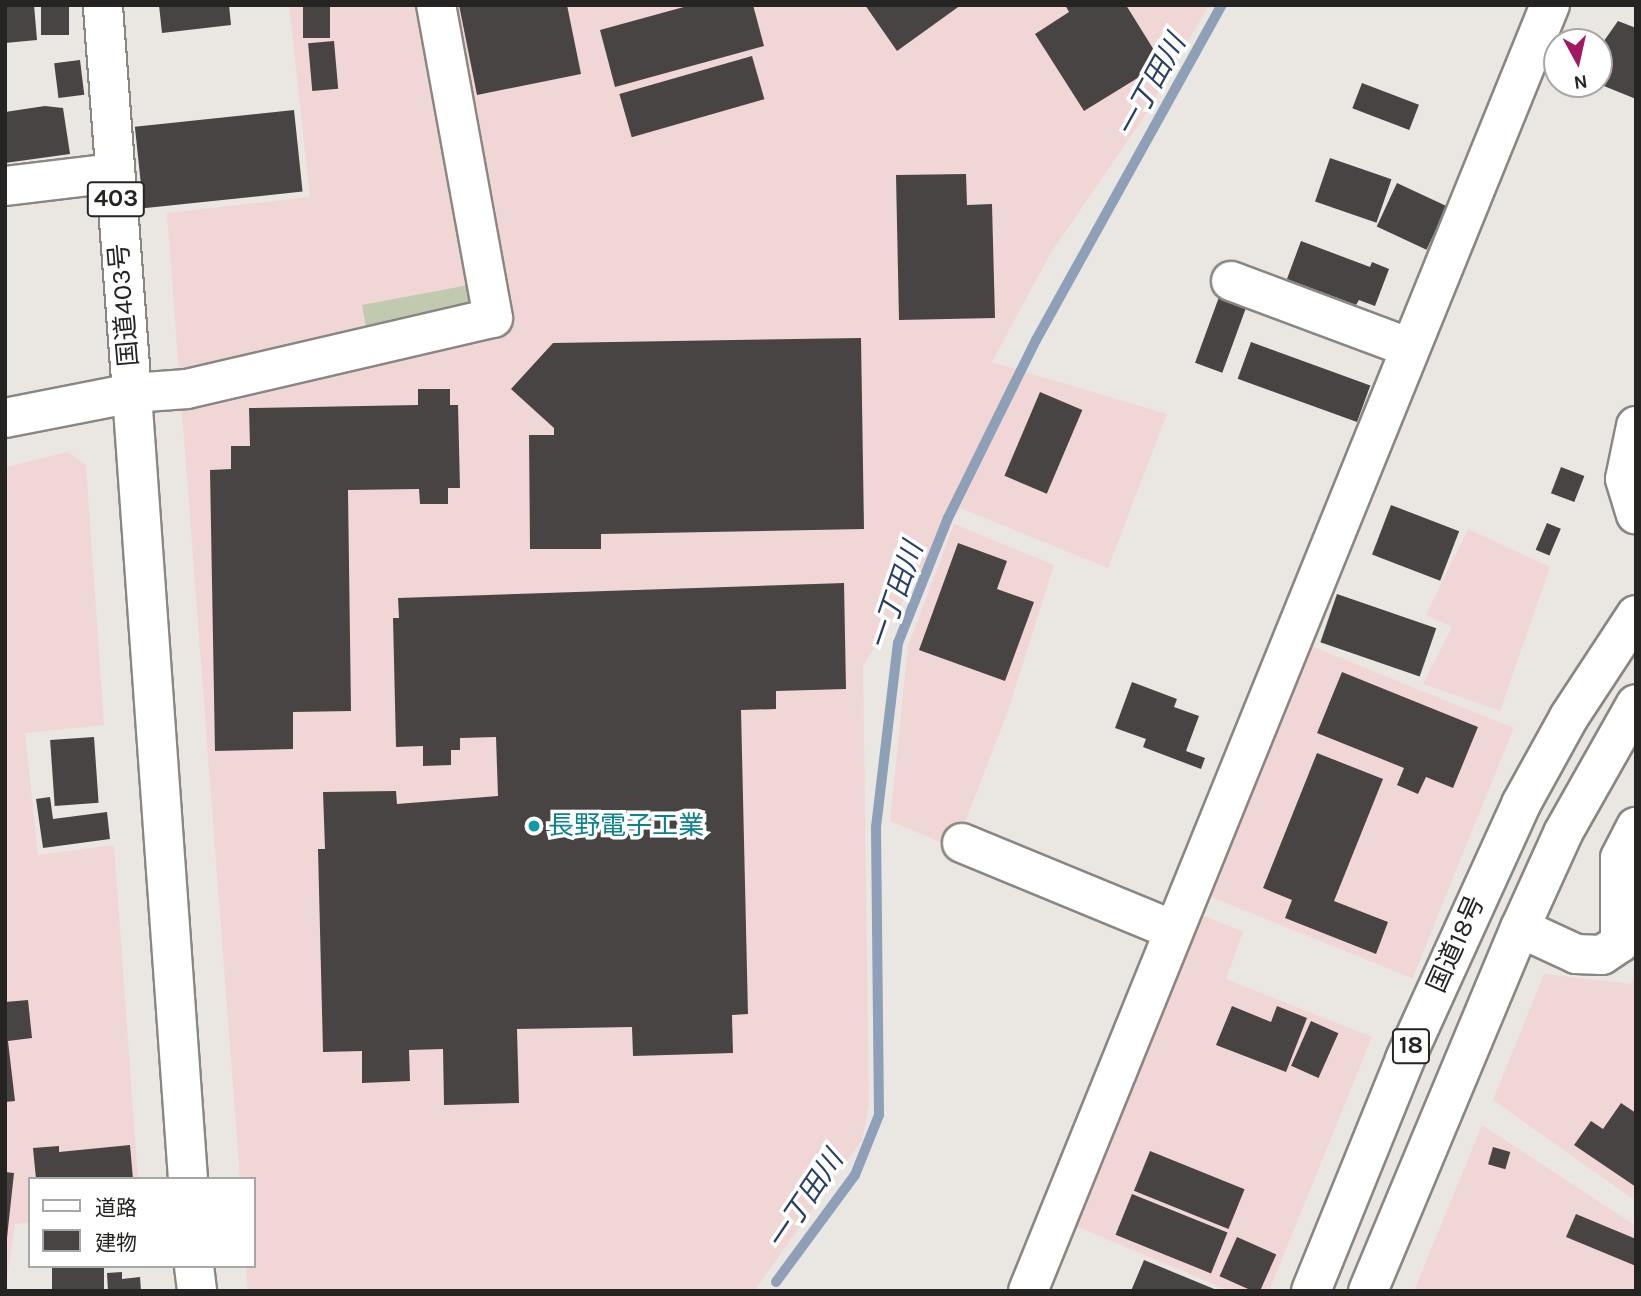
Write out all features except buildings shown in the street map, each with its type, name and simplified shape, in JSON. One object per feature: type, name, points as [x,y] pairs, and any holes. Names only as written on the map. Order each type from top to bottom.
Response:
[{"type":"main road","name":"国道403号","points":[[5,418],[132,393],[103,5]]},
{"type":"main road","points":[[188,1177],[132,393],[187,389],[493,318],[436,5]]},
{"type":"main road","points":[[1028,1291],[1550,5]]},
{"type":"main road","points":[[5,186],[114,173]]},
{"type":"main road","points":[[1231,281],[1410,348]]},
{"type":"main road","points":[[1636,426],[1625,479],[1636,514]]},
{"type":"main road","name":"国道18号","points":[[1311,1291],[1405,1059],[1515,816],[1569,716],[1636,615]]},
{"type":"main road","name":"国道18号","points":[[1368,1291],[1520,928],[1563,833],[1636,704]]},
{"type":"main road","points":[[1520,928],[1576,954],[1602,955],[1620,943],[1620,858],[1636,827]]},
{"type":"main road","points":[[962,843],[1173,930]]},
{"type":"main road","points":[[194,1268],[197,1291]]},
{"type":"shaded area","points":[[289,5],[1209,5],[1142,120],[1050,254],[992,362],[1167,414],[1108,568],[960,508],[863,666],[869,1106],[862,1140],[754,1291],[248,1291],[246,1268],[256,1268],[256,1177],[240,1177],[167,213],[310,197]]},
{"type":"shaded area","points":[[68,452],[86,465],[104,725],[25,733],[38,855],[114,845],[138,1177],[28,1177],[28,1222],[15,1224],[5,1291],[5,467]]},
{"type":"shaded area","points":[[954,524],[1054,565],[1008,711],[955,848],[890,821],[908,646]]},
{"type":"shaded area","points":[[1468,529],[1550,567],[1500,711],[1423,684],[1452,627],[1426,615]]},
{"type":"shaded area","points":[[1306,644],[1514,728],[1413,978],[1205,894]]},
{"type":"shaded area","points":[[1202,915],[1243,932],[1226,979],[1372,1037],[1269,1291],[1230,1291],[1071,1224],[1192,918]]},
{"type":"shaded area","points":[[1636,970],[1636,1201],[1493,1100],[1544,974],[1631,984]]},
{"type":"shaded area","points":[[1482,1125],[1636,1226],[1636,1291],[1414,1291]]},
{"type":"green space","points":[[469,285],[472,300],[437,318],[367,333],[362,305]]},
{"type":"waterway","name":"一丁田川","points":[[776,1282],[855,1175],[879,1115],[876,827],[898,643],[948,518],[1036,340],[1222,5]]},
{"type":"place","name":"長野電子工業","points":[[534,826]]}]
